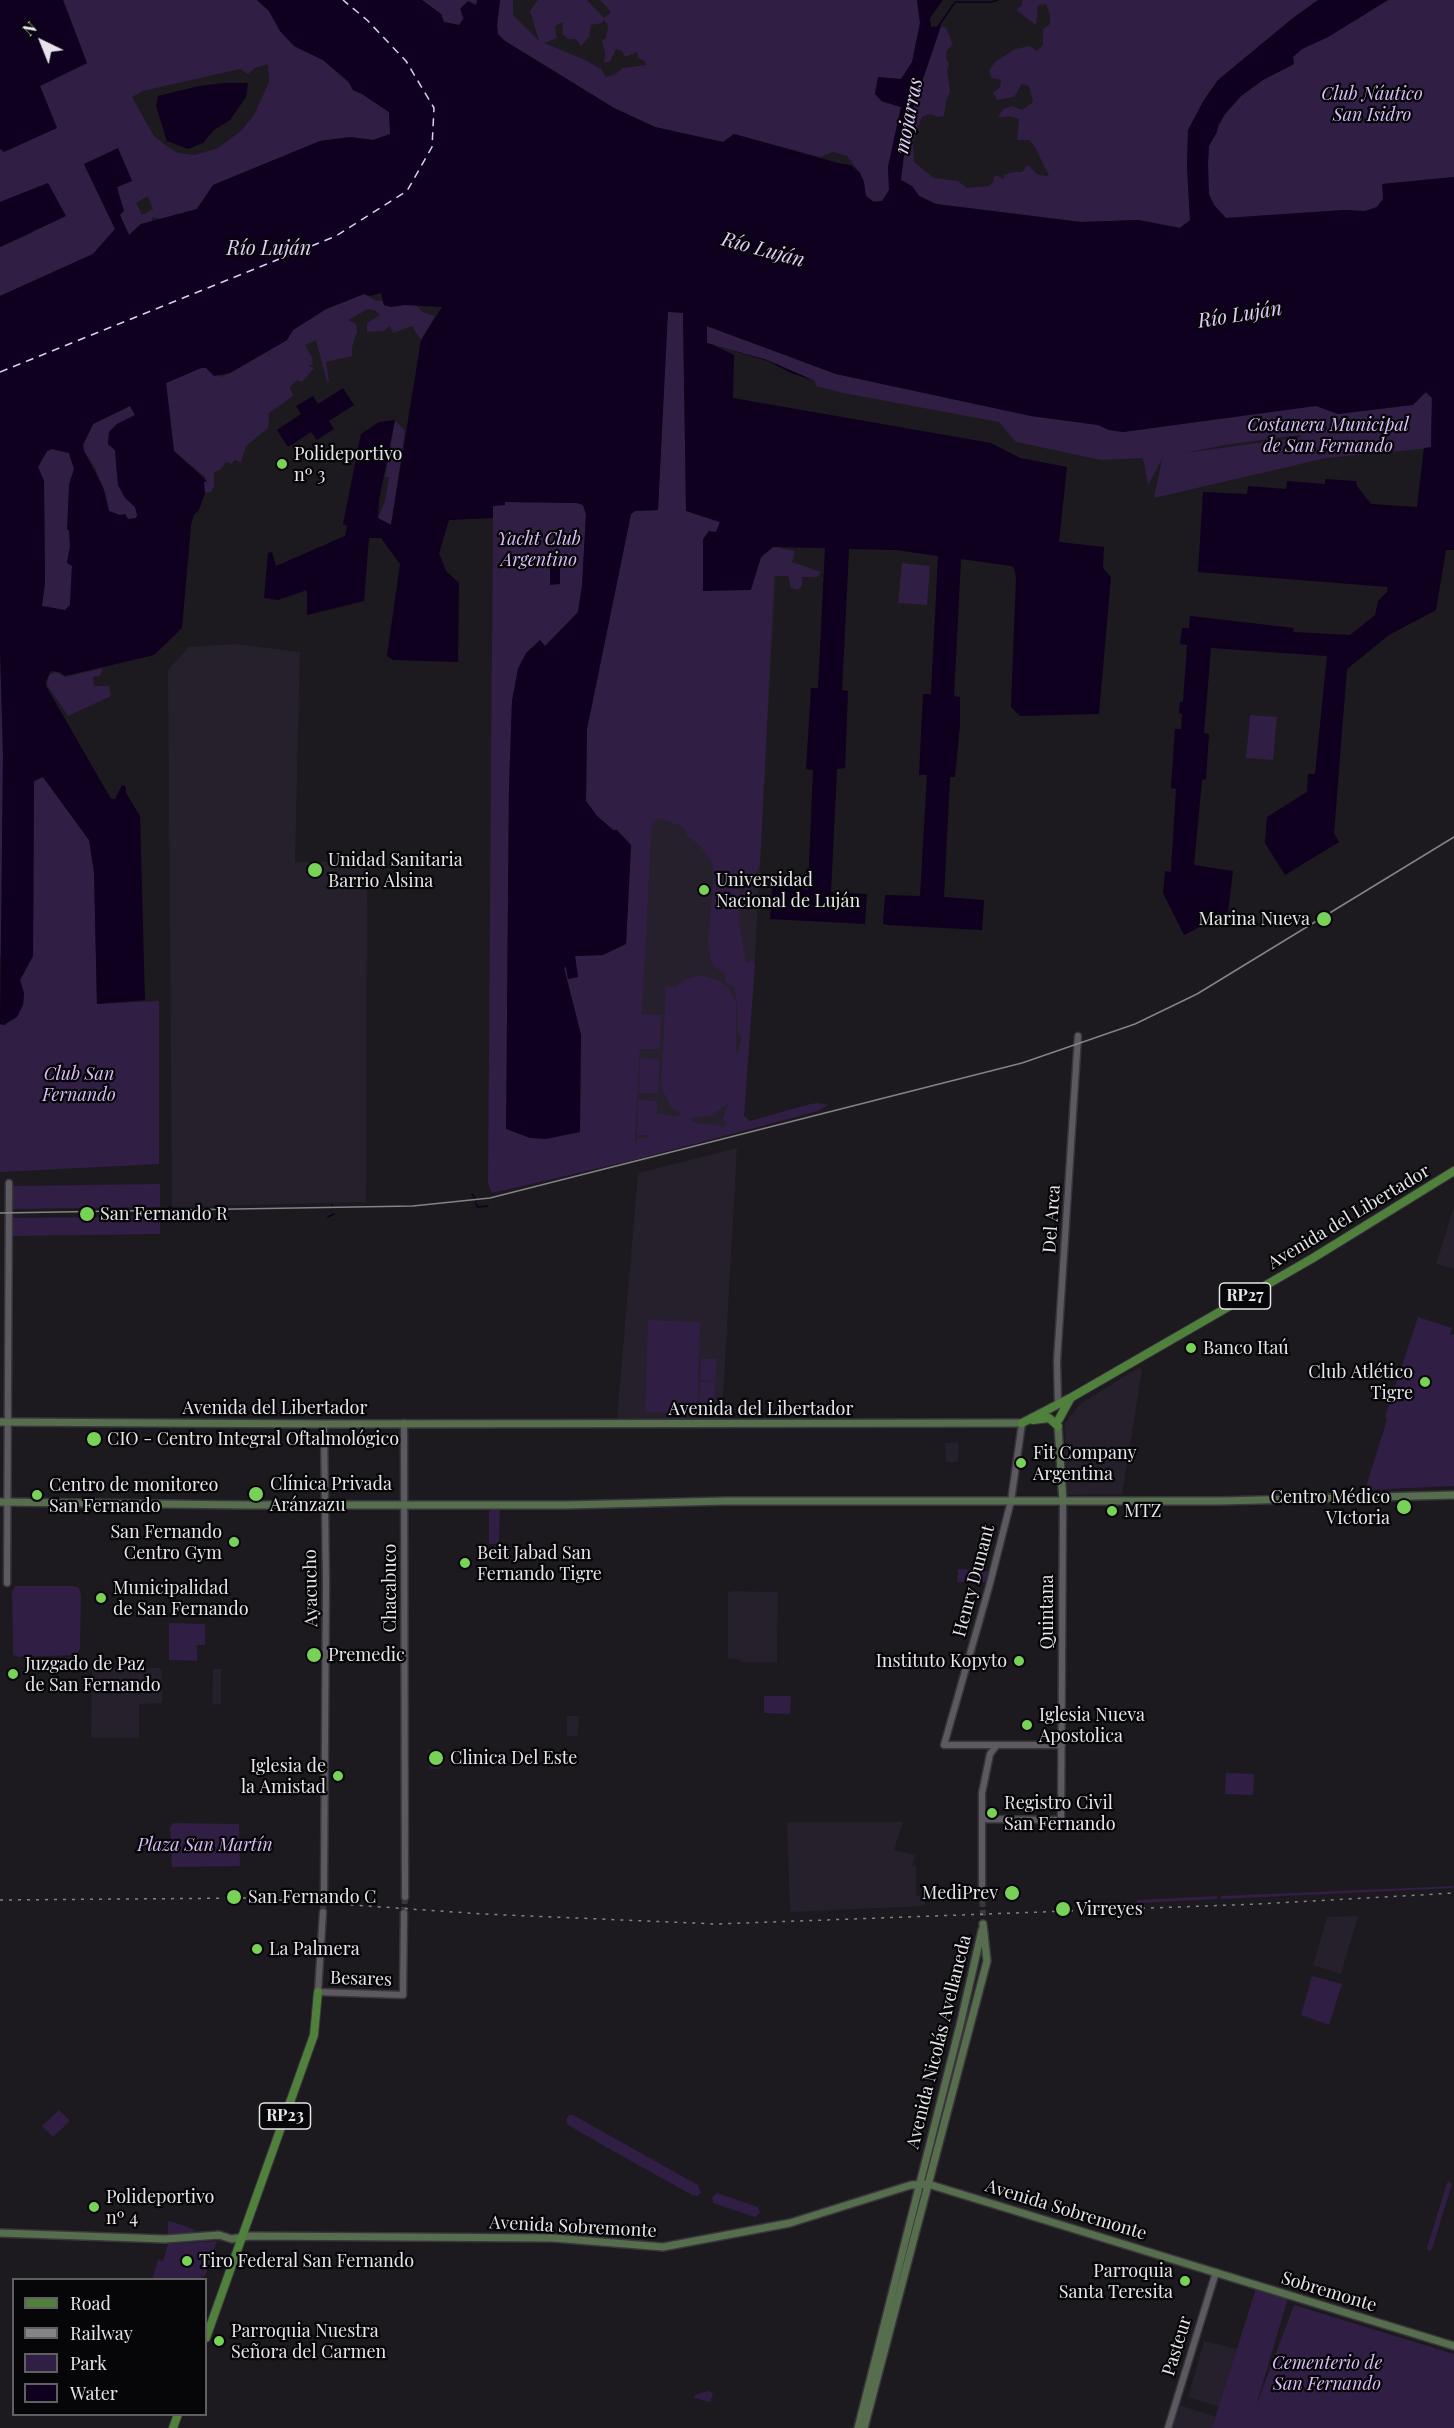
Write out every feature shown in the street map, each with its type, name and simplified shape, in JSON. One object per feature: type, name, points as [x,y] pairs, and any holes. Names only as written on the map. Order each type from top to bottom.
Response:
[{"type":"main road","name":"Avenida del Libertador","points":[[4,1422],[1022,1423],[1313,1258],[1454,1171]]},
{"type":"main road","points":[[1059,1422],[1072,1396]]},
{"type":"main road","name":"Quintana","points":[[1058,1403],[1063,1502]]},
{"type":"main road","name":"RP27","points":[[1022,1423],[1045,1418],[1059,1422]]},
{"type":"main road","points":[[4,1502],[567,1505],[725,1501],[1269,1500],[1454,1495]]},
{"type":"main road","name":"Avenida Nicolás Avellaneda","points":[[858,2428],[987,1961],[983,1920]]},
{"type":"main road","name":"RP23","points":[[207,2335],[314,2035],[318,1992]]},
{"type":"main road","name":"Avenida Nicolás Avellaneda","points":[[864,2428],[924,2184]]},
{"type":"main road","name":"Avenida Sobremonte","points":[[0,2233],[165,2239],[219,2235],[232,2239],[241,2237],[554,2238],[663,2247],[790,2223],[924,2184],[1196,2266]]},
{"type":"main road","name":"Sobremonte","points":[[1196,2266],[1454,2346]]},
{"type":"street","name":"Del Arca","points":[[1058,1403],[1057,1362],[1078,1036]]},
{"type":"street","points":[[7,1583],[4,1422],[9,1183]]},
{"type":"street","name":"Chacabuco","points":[[404,1423],[405,1897]]},
{"type":"street","name":"Henry Dunant","points":[[983,1745],[944,1745],[1011,1501],[1022,1423]]},
{"type":"street","name":"Ayacucho","points":[[324,1424],[326,1584],[324,1891]]},
{"type":"street","name":"Quintana","points":[[982,1819],[1061,1820],[1063,1502]]},
{"type":"street","points":[[983,1745],[1062,1745]]},
{"type":"street","points":[[983,1745],[990,1754]]},
{"type":"street","points":[[982,1892],[984,1780],[990,1754],[998,1745]]},
{"type":"street","name":"RP23","points":[[318,1992],[323,1912]]},
{"type":"street","name":"Besares","points":[[318,1992],[403,1995],[404,1913]]},
{"type":"street","name":"Pasteur","points":[[1168,2428],[1216,2272]]},
{"type":"shaded area","name":"Universidad Nacional de Luján","points":[[773,547],[782,547],[776,565],[755,957],[743,1129],[634,1160],[664,592]]},
{"type":"shaded area","points":[[235,644],[300,652],[295,862],[367,862],[366,1202],[172,1207],[168,670],[189,647]]},
{"type":"shaded area","points":[[737,1148],[722,1416],[718,1420],[617,1418],[638,1173]]},
{"type":"shaded area","points":[[1454,1207],[1454,1269],[1436,1264]]},
{"type":"shaded area","points":[[1140,1367],[1142,1371],[1122,1494],[1067,1495],[1065,1423],[1081,1403]]},
{"type":"shaded area","points":[[958,1442],[958,1462],[946,1462],[945,1443]]},
{"type":"shaded area","points":[[732,1591],[778,1592],[777,1662],[741,1662],[741,1660],[728,1658],[728,1593]]},
{"type":"shaded area","points":[[94,1667],[159,1668],[162,1671],[162,1703],[139,1704],[139,1738],[91,1738],[92,1670]]},
{"type":"shaded area","points":[[213,1669],[221,1669],[221,1704],[212,1705]]},
{"type":"shaded area","points":[[567,1716],[579,1716],[578,1736],[567,1736]]},
{"type":"shaded area","name":"Clinica Del Este","points":[[427,1750],[443,1750],[441,1769],[429,1769]]},
{"type":"shaded area","points":[[787,1822],[903,1822],[894,1850],[915,1855],[912,1866],[916,1866],[916,1896],[925,1897],[925,1906],[790,1912]]},
{"type":"shaded area","points":[[1358,1916],[1341,1974],[1313,1965],[1327,1917]]},
{"type":"shaded area","points":[[1204,2341],[1237,2349],[1219,2407],[1188,2397]]},
{"type":"shaded area","points":[[1179,2405],[1216,2417],[1212,2428],[1172,2428]]},
{"type":"green space","points":[[63,0],[257,0],[269,11],[280,31],[294,46],[323,60],[349,83],[353,90],[389,112],[391,134],[373,140],[350,137],[320,141],[213,185],[197,209],[161,219],[152,217],[152,221],[141,224],[129,235],[120,215],[117,187],[132,181],[84,164],[115,229],[93,254],[0,296],[0,247],[32,233],[48,183],[0,202],[0,149],[57,128],[40,86],[87,63]],"holes":[[[268,64],[269,82],[254,115],[241,131],[218,148],[195,155],[178,153],[154,136],[132,97],[143,91],[240,69],[248,74],[255,68]],[[148,196],[153,209],[142,215],[136,203]]]},
{"type":"green space","points":[[422,0],[477,0],[477,5],[472,4],[461,13],[464,21],[459,25],[444,22],[441,14]]},
{"type":"green space","points":[[500,0],[513,0],[513,15],[539,41],[530,11],[538,0],[587,0],[604,18],[611,12],[600,0],[917,0],[920,23],[912,62],[902,79],[878,78],[875,94],[882,102],[901,107],[888,167],[889,190],[882,201],[870,201],[864,192],[864,182],[860,173],[847,156],[833,152],[820,157],[734,134],[723,142],[655,127],[614,108],[505,41],[498,34]],"holes":[[[604,19],[608,26],[606,38],[602,41],[605,53],[604,62],[610,62],[616,49],[622,51],[625,57],[637,52],[638,58],[645,61],[646,65],[623,68],[614,75],[606,77],[601,69],[583,59],[544,43],[557,38],[555,26],[563,22],[562,34],[568,39],[576,39],[581,46],[589,37],[591,25],[602,23]]]},
{"type":"green space","points":[[1022,0],[1318,0],[1218,80],[1204,100],[1188,130],[1187,167],[1190,221],[1180,228],[1138,220],[1081,222],[936,204],[919,196],[912,186],[900,180],[906,139],[912,125],[912,111],[941,26],[946,28],[953,45],[947,50],[946,58],[949,64],[947,71],[950,92],[944,116],[938,117],[930,114],[922,117],[913,142],[914,162],[934,178],[958,181],[967,188],[989,186],[995,175],[1004,179],[1004,175],[1022,172],[1028,165],[1038,175],[1049,176],[1034,145],[1029,140],[1017,140],[1019,119],[1009,116],[998,118],[1003,109],[1013,106],[1022,110],[1033,102],[1029,86],[1022,84],[1014,97],[997,100],[993,93],[1000,87],[1001,80],[992,78],[989,71],[995,62],[1015,49],[1030,46],[1037,51],[1043,45],[1043,29],[1050,24],[1050,14],[1046,4],[1038,5],[1036,25],[1016,10],[1022,5]]},
{"type":"green space","name":"Club Náutico San Isidro","points":[[1388,0],[1454,0],[1454,177],[1383,184],[1383,199],[1377,207],[1365,211],[1344,210],[1225,218],[1214,205],[1207,181],[1209,146],[1225,114],[1241,96],[1263,80],[1294,64],[1293,57],[1302,49],[1328,37]]},
{"type":"green space","points":[[364,294],[382,301],[384,305],[416,305],[423,312],[435,316],[421,340],[412,326],[393,333],[390,326],[384,331],[367,332],[367,323],[380,315],[374,310],[368,309],[348,320],[356,324],[357,332],[352,347],[352,356],[326,362],[329,381],[327,382],[316,340],[305,345],[312,357],[313,364],[309,366],[314,368],[302,382],[297,380],[290,387],[293,396],[269,413],[268,428],[246,446],[241,462],[234,460],[232,464],[226,462],[220,470],[214,472],[214,486],[211,492],[205,493],[203,488],[205,477],[174,451],[166,383],[201,368],[206,368],[221,377],[230,373],[287,340],[293,330],[326,309]]},
{"type":"green space","name":"Yacht Club Argentino","points":[[667,312],[683,312],[686,511],[720,522],[716,532],[760,560],[773,547],[795,551],[792,562],[821,572],[817,577],[802,577],[802,586],[798,590],[791,588],[788,576],[774,576],[760,865],[750,881],[751,895],[744,904],[742,896],[745,890],[743,882],[740,882],[739,922],[746,963],[753,960],[755,964],[744,1116],[750,1121],[810,1104],[828,1105],[818,1111],[634,1160],[492,1193],[488,1183],[493,506],[505,502],[577,503],[583,505],[586,514],[582,586],[578,612],[545,647],[540,641],[521,662],[518,669],[512,701],[509,788],[507,1026],[581,1035],[564,967],[578,977],[575,956],[603,955],[626,943],[631,845],[597,816],[586,801],[587,729],[631,514],[635,511],[658,510]],"holes":[[[658,818],[682,826],[688,837],[698,844],[711,860],[714,877],[708,941],[710,957],[714,967],[725,973],[725,982],[734,987],[737,1004],[738,1032],[742,1037],[736,1057],[736,1002],[728,987],[719,980],[700,975],[686,979],[676,987],[666,986],[661,1086],[670,1106],[681,1114],[675,1117],[657,1114],[657,1101],[638,1100],[637,1135],[648,1135],[648,1138],[637,1138],[635,1149],[640,1049],[660,1049],[661,1015],[642,1014],[652,823]],[[728,1104],[723,1119],[727,1124],[723,1128],[718,1125],[696,1123],[689,1118],[710,1116]]]},
{"type":"green space","name":"Costanera Municipal de San Fernando","points":[[706,326],[836,374],[1031,416],[1098,425],[1109,430],[1123,432],[1316,405],[1339,414],[1425,392],[1432,398],[1431,448],[1326,458],[1154,498],[1162,459],[1148,485],[1143,458],[1101,460],[1016,442],[999,422],[816,386],[815,381],[767,360],[707,343]],"holes":[[[1300,435],[1302,437],[1185,453],[1224,445]]]},
{"type":"green space","points":[[130,406],[135,415],[117,424],[109,432],[108,444],[115,450],[118,485],[135,507],[138,515],[136,518],[128,519],[109,511],[106,495],[83,445],[93,424]]},
{"type":"green space","points":[[395,420],[405,431],[391,526],[378,518],[385,501],[389,477],[385,477]]},
{"type":"green space","points":[[52,449],[69,453],[74,469],[69,485],[70,547],[67,562],[72,566],[70,605],[65,611],[42,606],[45,583],[44,481],[38,467],[47,451]]},
{"type":"green space","points":[[902,563],[930,566],[927,605],[898,603]]},
{"type":"green space","points":[[0,648],[3,754],[2,949],[0,958]]},
{"type":"green space","points":[[103,668],[100,676],[93,677],[94,686],[109,686],[111,696],[68,716],[47,685],[49,675],[56,672],[65,677]]},
{"type":"green space","points":[[1250,715],[1277,717],[1273,760],[1246,758]]},
{"type":"green space","name":"Club San Fernando","points":[[43,777],[89,840],[94,872],[97,1004],[159,1001],[159,1164],[0,1172],[0,1024],[4,1025],[23,1005],[24,993],[20,980],[33,956],[34,781]]},
{"type":"green space","points":[[640,1058],[660,1059],[658,1093],[639,1093]]},
{"type":"green space","points":[[160,1184],[160,1207],[12,1209],[12,1186]]},
{"type":"green space","points":[[160,1216],[160,1234],[12,1236],[11,1218]]},
{"type":"green space","name":"Club Atlético Tigre","points":[[1418,1317],[1452,1328],[1450,1334],[1454,1335],[1454,1486],[1365,1490],[1385,1426],[1387,1418],[1385,1417]]},
{"type":"green space","points":[[648,1320],[700,1322],[697,1414],[645,1412]]},
{"type":"green space","points":[[701,1359],[717,1359],[715,1381],[700,1380]]},
{"type":"green space","points":[[700,1382],[715,1382],[714,1413],[699,1412]]},
{"type":"green space","points":[[491,1509],[500,1510],[499,1544],[489,1544],[489,1512]]},
{"type":"green space","points":[[958,1569],[989,1571],[985,1582],[957,1582]]},
{"type":"green space","points":[[15,1586],[73,1586],[79,1588],[81,1595],[80,1648],[77,1655],[19,1657],[13,1655],[12,1593]]},
{"type":"green space","points":[[169,1623],[205,1624],[205,1645],[197,1645],[197,1661],[169,1660]]},
{"type":"green space","points":[[764,1696],[791,1696],[790,1714],[764,1713]]},
{"type":"green space","points":[[1226,1773],[1254,1774],[1253,1795],[1225,1794]]},
{"type":"green space","name":"Plaza San Martín","points":[[174,1823],[239,1824],[240,1866],[172,1867],[170,1827]]},
{"type":"green space","points":[[1454,1886],[1453,1888],[1221,1899],[1221,1896]]},
{"type":"green space","points":[[1217,1896],[1217,1899],[1137,1903],[1137,1900]]},
{"type":"green space","points":[[1312,1976],[1342,1984],[1329,2025],[1301,2015]]},
{"type":"green space","points":[[59,2110],[70,2121],[53,2137],[42,2126]]},
{"type":"green space","points":[[569,2115],[573,2115],[698,2185],[701,2193],[697,2196],[692,2195],[568,2125],[566,2120]]},
{"type":"green space","points":[[1450,2181],[1452,2184],[1432,2249],[1429,2251],[1427,2248],[1447,2183]]},
{"type":"green space","points":[[717,2193],[758,2207],[760,2213],[755,2217],[713,2203],[712,2197]]},
{"type":"green space","points":[[168,2221],[195,2230],[194,2233],[168,2234]]},
{"type":"green space","name":"Tiro Federal San Fernando","points":[[217,2241],[205,2276],[201,2278],[152,2278],[158,2260],[163,2261],[168,2244]]},
{"type":"green space","name":"Cementerio de San Fernando","points":[[1256,2288],[1288,2298],[1256,2406],[1294,2305],[1454,2354],[1454,2428],[1212,2428]]},
{"type":"green space","points":[[708,2391],[713,2393],[710,2402],[694,2398],[695,2395]]},
{"type":"water","points":[[0,0],[63,0],[87,63],[40,86],[57,128],[4,152],[0,149]]},
{"type":"water","name":"Río Luján","points":[[257,0],[422,0],[441,14],[444,22],[459,25],[464,18],[460,9],[468,1],[476,5],[477,0],[500,0],[497,26],[498,34],[505,41],[614,108],[655,127],[723,142],[734,134],[851,165],[860,173],[866,196],[874,202],[882,201],[889,190],[888,167],[901,107],[882,101],[875,94],[878,77],[901,79],[912,62],[920,23],[917,0],[943,0],[930,18],[931,27],[941,26],[912,111],[912,125],[906,139],[901,180],[912,186],[919,196],[936,204],[1081,222],[1138,220],[1180,228],[1190,220],[1187,167],[1188,130],[1218,80],[1318,0],[1388,0],[1328,37],[1302,49],[1293,57],[1294,64],[1263,80],[1241,96],[1218,125],[1217,132],[1209,146],[1208,163],[1209,194],[1214,205],[1226,218],[1344,210],[1365,211],[1377,207],[1383,199],[1382,184],[1454,177],[1454,550],[1446,550],[1436,610],[1389,635],[1347,669],[1334,833],[1339,842],[1285,875],[1265,843],[1267,817],[1307,792],[1308,774],[1315,774],[1327,656],[1211,648],[1204,733],[1209,734],[1206,779],[1202,780],[1194,865],[1233,871],[1228,912],[1184,935],[1163,893],[1165,871],[1171,872],[1176,789],[1171,788],[1175,729],[1181,729],[1182,714],[1179,713],[1180,702],[1183,702],[1187,645],[1180,644],[1182,628],[1189,628],[1190,616],[1294,628],[1293,632],[1350,635],[1375,615],[1378,601],[1387,592],[1388,587],[1198,572],[1203,492],[1247,494],[1248,486],[1286,489],[1287,481],[1325,484],[1325,479],[1356,481],[1357,486],[1371,504],[1417,507],[1424,448],[1431,447],[1432,398],[1426,392],[1413,405],[1338,414],[1316,406],[1123,432],[1109,430],[1098,425],[1031,416],[836,374],[707,326],[707,343],[734,355],[733,398],[991,443],[1020,458],[1067,467],[1059,542],[1104,547],[1103,568],[1111,577],[1099,714],[1020,716],[1011,707],[1016,577],[1014,568],[961,559],[954,696],[960,697],[960,725],[955,777],[950,777],[944,897],[984,900],[982,930],[888,925],[883,924],[885,895],[920,896],[927,775],[919,775],[923,694],[931,694],[938,556],[896,550],[849,549],[842,690],[848,691],[845,768],[837,769],[831,892],[867,894],[865,924],[770,919],[772,887],[798,886],[808,890],[813,770],[806,769],[811,688],[818,688],[825,548],[773,547],[761,557],[751,590],[703,591],[703,539],[709,531],[716,532],[720,522],[686,511],[683,313],[668,312],[658,510],[635,511],[631,514],[587,729],[586,801],[597,816],[613,830],[617,830],[631,845],[626,944],[603,955],[575,956],[578,977],[568,979],[566,967],[564,968],[581,1035],[580,1132],[546,1139],[530,1138],[506,1129],[512,701],[518,669],[526,653],[540,640],[545,646],[578,612],[582,586],[586,514],[583,505],[577,503],[505,502],[505,505],[493,506],[493,518],[449,520],[439,553],[446,571],[459,583],[458,662],[393,660],[387,656],[400,564],[381,538],[369,538],[364,601],[307,615],[307,590],[278,600],[264,598],[268,553],[272,552],[276,566],[345,536],[347,526],[343,524],[361,434],[379,422],[395,420],[379,500],[378,518],[391,525],[421,340],[442,307],[405,305],[391,307],[384,305],[381,293],[370,296],[364,294],[326,309],[293,330],[287,340],[230,373],[214,376],[206,368],[201,368],[166,383],[174,451],[207,481],[204,482],[205,493],[191,525],[182,628],[154,655],[65,676],[60,672],[51,671],[46,681],[46,686],[111,799],[115,799],[122,785],[126,787],[126,793],[140,816],[145,1000],[97,1004],[94,872],[89,840],[43,777],[34,781],[33,956],[20,980],[24,993],[23,1005],[17,1017],[4,1025],[0,1024],[3,754],[0,648],[0,296],[93,254],[115,229],[84,164],[118,148],[132,181],[117,187],[124,211],[120,215],[129,235],[141,224],[197,209],[213,185],[320,141],[350,137],[373,140],[390,134],[389,112],[353,90],[349,82],[323,60],[294,46],[280,31],[269,11]],"holes":[[[130,406],[135,415],[117,424],[109,432],[108,444],[115,450],[118,485],[125,498],[135,507],[136,518],[128,519],[125,514],[120,515],[109,511],[103,487],[83,445],[93,424]],[[52,449],[69,453],[74,469],[69,485],[67,529],[70,547],[67,563],[72,566],[70,605],[65,610],[42,606],[45,583],[44,481],[38,467],[47,451]]]},
{"type":"water","points":[[248,83],[246,97],[230,120],[214,130],[203,143],[188,149],[167,141],[156,106],[158,96],[199,86]]},
{"type":"water","points":[[48,183],[66,216],[0,247],[0,202]]},
{"type":"water","points":[[720,347],[767,360],[815,381],[791,373],[768,361]]},
{"type":"water","points":[[343,388],[354,405],[329,421],[334,429],[317,440],[311,432],[288,447],[277,430],[301,414],[296,406],[313,396],[318,404]]},
{"type":"water","points":[[550,564],[560,564],[560,584],[550,585]]},
{"type":"waterway","name":"mojarras","points":[[938,27],[955,2],[998,0]]},
{"type":"waterway","points":[[472,1194],[475,1198]]},
{"type":"waterway","points":[[476,1204],[478,1207],[488,1206]]},
{"type":"waterway","points":[[169,1207],[174,1209]]},
{"type":"waterway","points":[[328,1217],[334,1214]]},
{"type":"waterway","points":[[171,1221],[174,1216]]},
{"type":"ferry route","points":[[0,372],[336,236],[407,191],[432,147],[434,108],[406,61],[367,20],[343,0]]},
{"type":"tunnel","points":[[323,1912],[324,1891]]},
{"type":"tunnel","points":[[982,1892],[983,1916]]},
{"type":"tunnel","points":[[404,1913],[405,1897]]},
{"type":"tram line","points":[[0,1213],[413,1206],[490,1198],[1022,1063],[1135,1024],[1197,994],[1454,837]]},
{"type":"railway","points":[[0,1900],[251,1898],[483,1914],[716,1924],[1259,1904],[1454,1893]]},
{"type":"place","name":"Polideportivo nº 3","points":[[282,464]]},
{"type":"place","name":"Unidad Sanitaria Barrio Alsina","points":[[315,870]]},
{"type":"place","name":"Universidad Nacional de Luján","points":[[704,890]]},
{"type":"place","name":"Marina Nueva","points":[[1324,919]]},
{"type":"place","name":"San Fernando R","points":[[87,1214]]},
{"type":"place","name":"Banco Itaú","points":[[1191,1348]]},
{"type":"place","name":"Club Atlético Tigre","points":[[1425,1382]]},
{"type":"place","name":"CIO - Centro Integral Oftalmológico","points":[[94,1439]]},
{"type":"place","name":"Fit Company Argentina","points":[[1021,1463]]},
{"type":"place","name":"Clínica Privada Aránzazu","points":[[256,1494]]},
{"type":"place","name":"Centro de monitoreo San Fernando","points":[[37,1495]]},
{"type":"place","name":"Centro Médico VIctoria","points":[[1404,1507]]},
{"type":"place","name":"MTZ","points":[[1112,1511]]},
{"type":"place","name":"San Fernando Centro Gym","points":[[234,1542]]},
{"type":"place","name":"Beit Jabad San Fernando Tigre","points":[[465,1563]]},
{"type":"place","name":"Municipalidad de San Fernando","points":[[101,1598]]},
{"type":"place","name":"Premedic","points":[[314,1655]]},
{"type":"place","name":"Instituto Kopyto","points":[[1019,1661]]},
{"type":"place","name":"Juzgado de Paz de San Fernando","points":[[13,1674]]},
{"type":"place","name":"Iglesia Nueva Apostolica","points":[[1027,1725]]},
{"type":"place","name":"Clinica Del Este","points":[[436,1758]]},
{"type":"place","name":"Iglesia de la Amistad","points":[[338,1776]]},
{"type":"place","name":"Registro Civil San Fernando","points":[[992,1813]]},
{"type":"place","name":"MediPrev","points":[[1012,1893]]},
{"type":"place","name":"San Fernando C","points":[[234,1897]]},
{"type":"place","name":"Virreyes","points":[[1063,1909]]},
{"type":"place","name":"La Palmera","points":[[257,1949]]},
{"type":"place","name":"Polideportivo nº 4","points":[[94,2207]]},
{"type":"place","name":"Tiro Federal San Fernando","points":[[187,2261]]},
{"type":"place","name":"Parroquia Santa Teresita","points":[[1185,2281]]},
{"type":"place","name":"Parroquia Nuestra Señora del Carmen","points":[[219,2341]]}]
